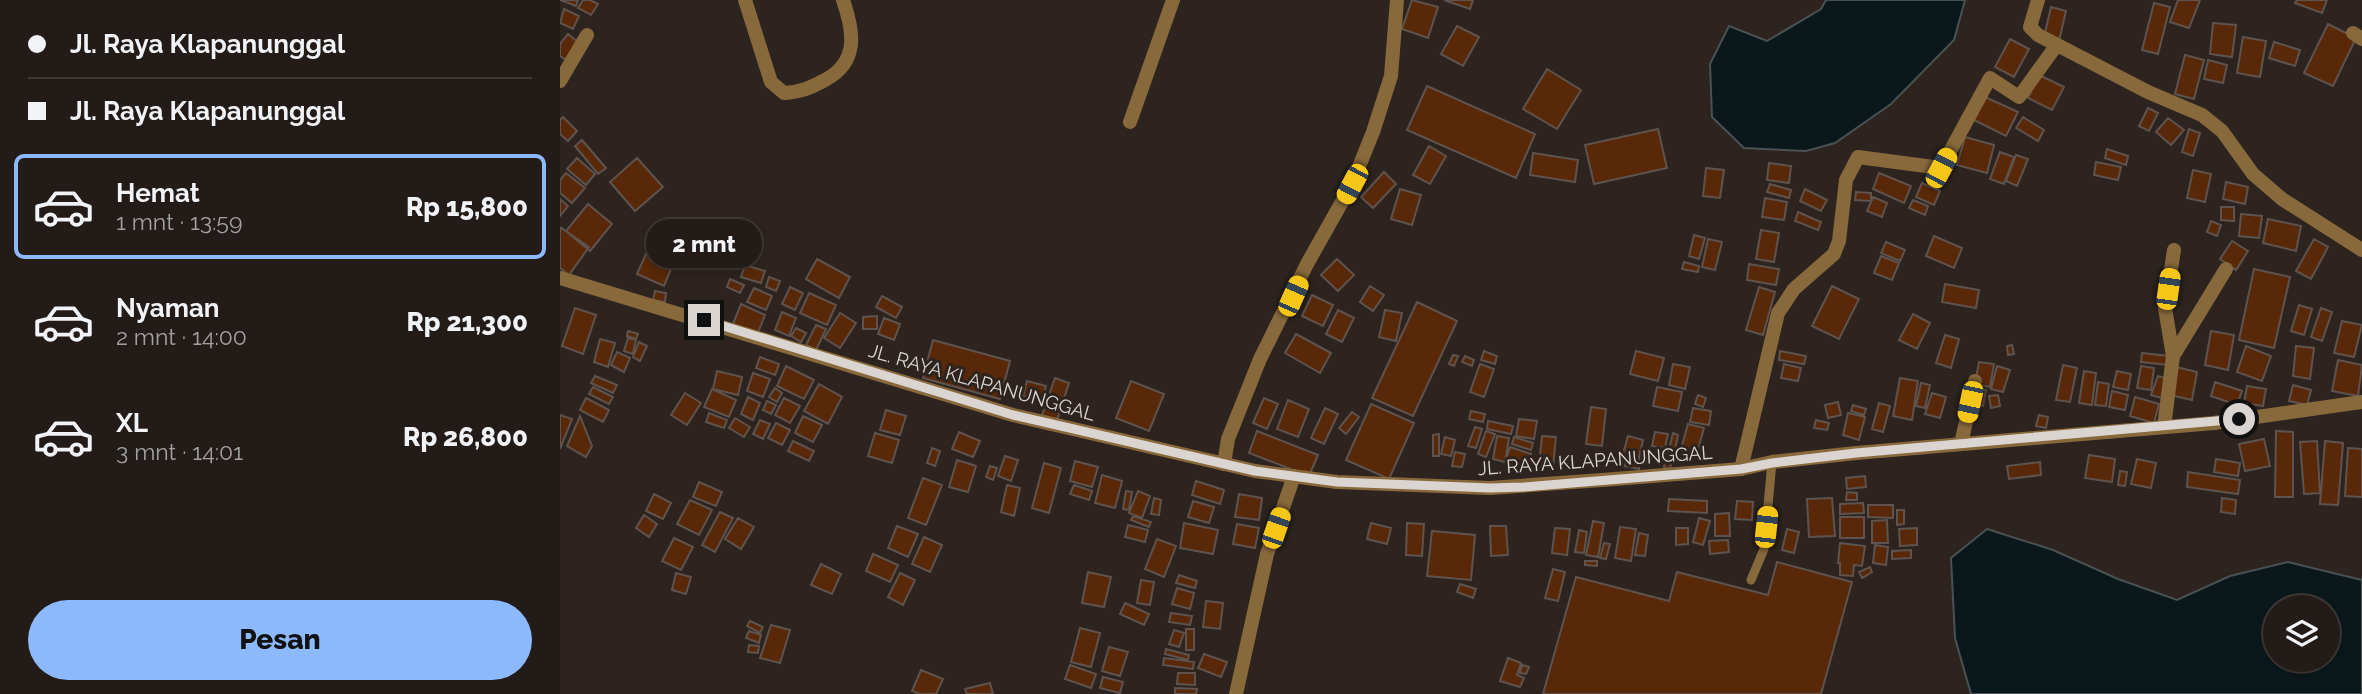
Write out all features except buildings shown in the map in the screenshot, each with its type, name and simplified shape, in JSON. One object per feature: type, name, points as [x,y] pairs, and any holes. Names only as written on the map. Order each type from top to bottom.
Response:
[{"type":"street","points":[[745,0],[771,82],[784,93],[803,92],[838,73],[848,60],[852,43],[844,0]]},
{"type":"street","points":[[1130,122],[1173,0]]},
{"type":"street","points":[[1224,464],[1228,439],[1260,359],[1307,264],[1352,184],[1373,132],[1391,76],[1397,0]]},
{"type":"street","points":[[2038,0],[2030,27],[2038,35],[2148,92],[2202,115],[2222,131],[2253,174],[2282,200],[2362,250]]},
{"type":"street","points":[[560,81],[587,35]]},
{"type":"street","points":[[1741,469],[1778,313],[1794,289],[1834,254],[1839,241],[1846,180],[1858,158],[1941,168],[1990,78],[2019,97],[2056,46]]},
{"type":"street","points":[[2164,427],[2173,356],[2165,308],[2174,250]]},
{"type":"street","points":[[2173,356],[2226,269]]},
{"type":"street","name":"JL. RAYA KLAPANUNGGAL","points":[[560,278],[1013,415],[1224,464],[1337,482],[1490,488],[1741,469],[1772,463],[1961,444],[2214,423],[2362,401]]},
{"type":"street","points":[[1961,444],[1975,381]]},
{"type":"street","points":[[1236,694],[1267,554],[1294,476]]},
{"type":"lane","points":[[1751,580],[1764,549],[1772,463]]},
{"type":"shaded area","points":[[1826,0],[1965,0],[1954,40],[1891,104],[1835,143],[1806,151],[1744,148],[1712,117],[1710,64],[1729,26],[1767,41],[1821,9]]},
{"type":"shaded area","points":[[1987,529],[2053,550],[2118,579],[2177,600],[2230,576],[2288,562],[2362,580],[2362,694],[1971,694],[1955,638],[1951,558]]},
{"type":"route","points":[[704,320],[1013,415],[1255,471],[1337,482],[1524,487],[1741,469],[1856,453],[2239,419]]}]
